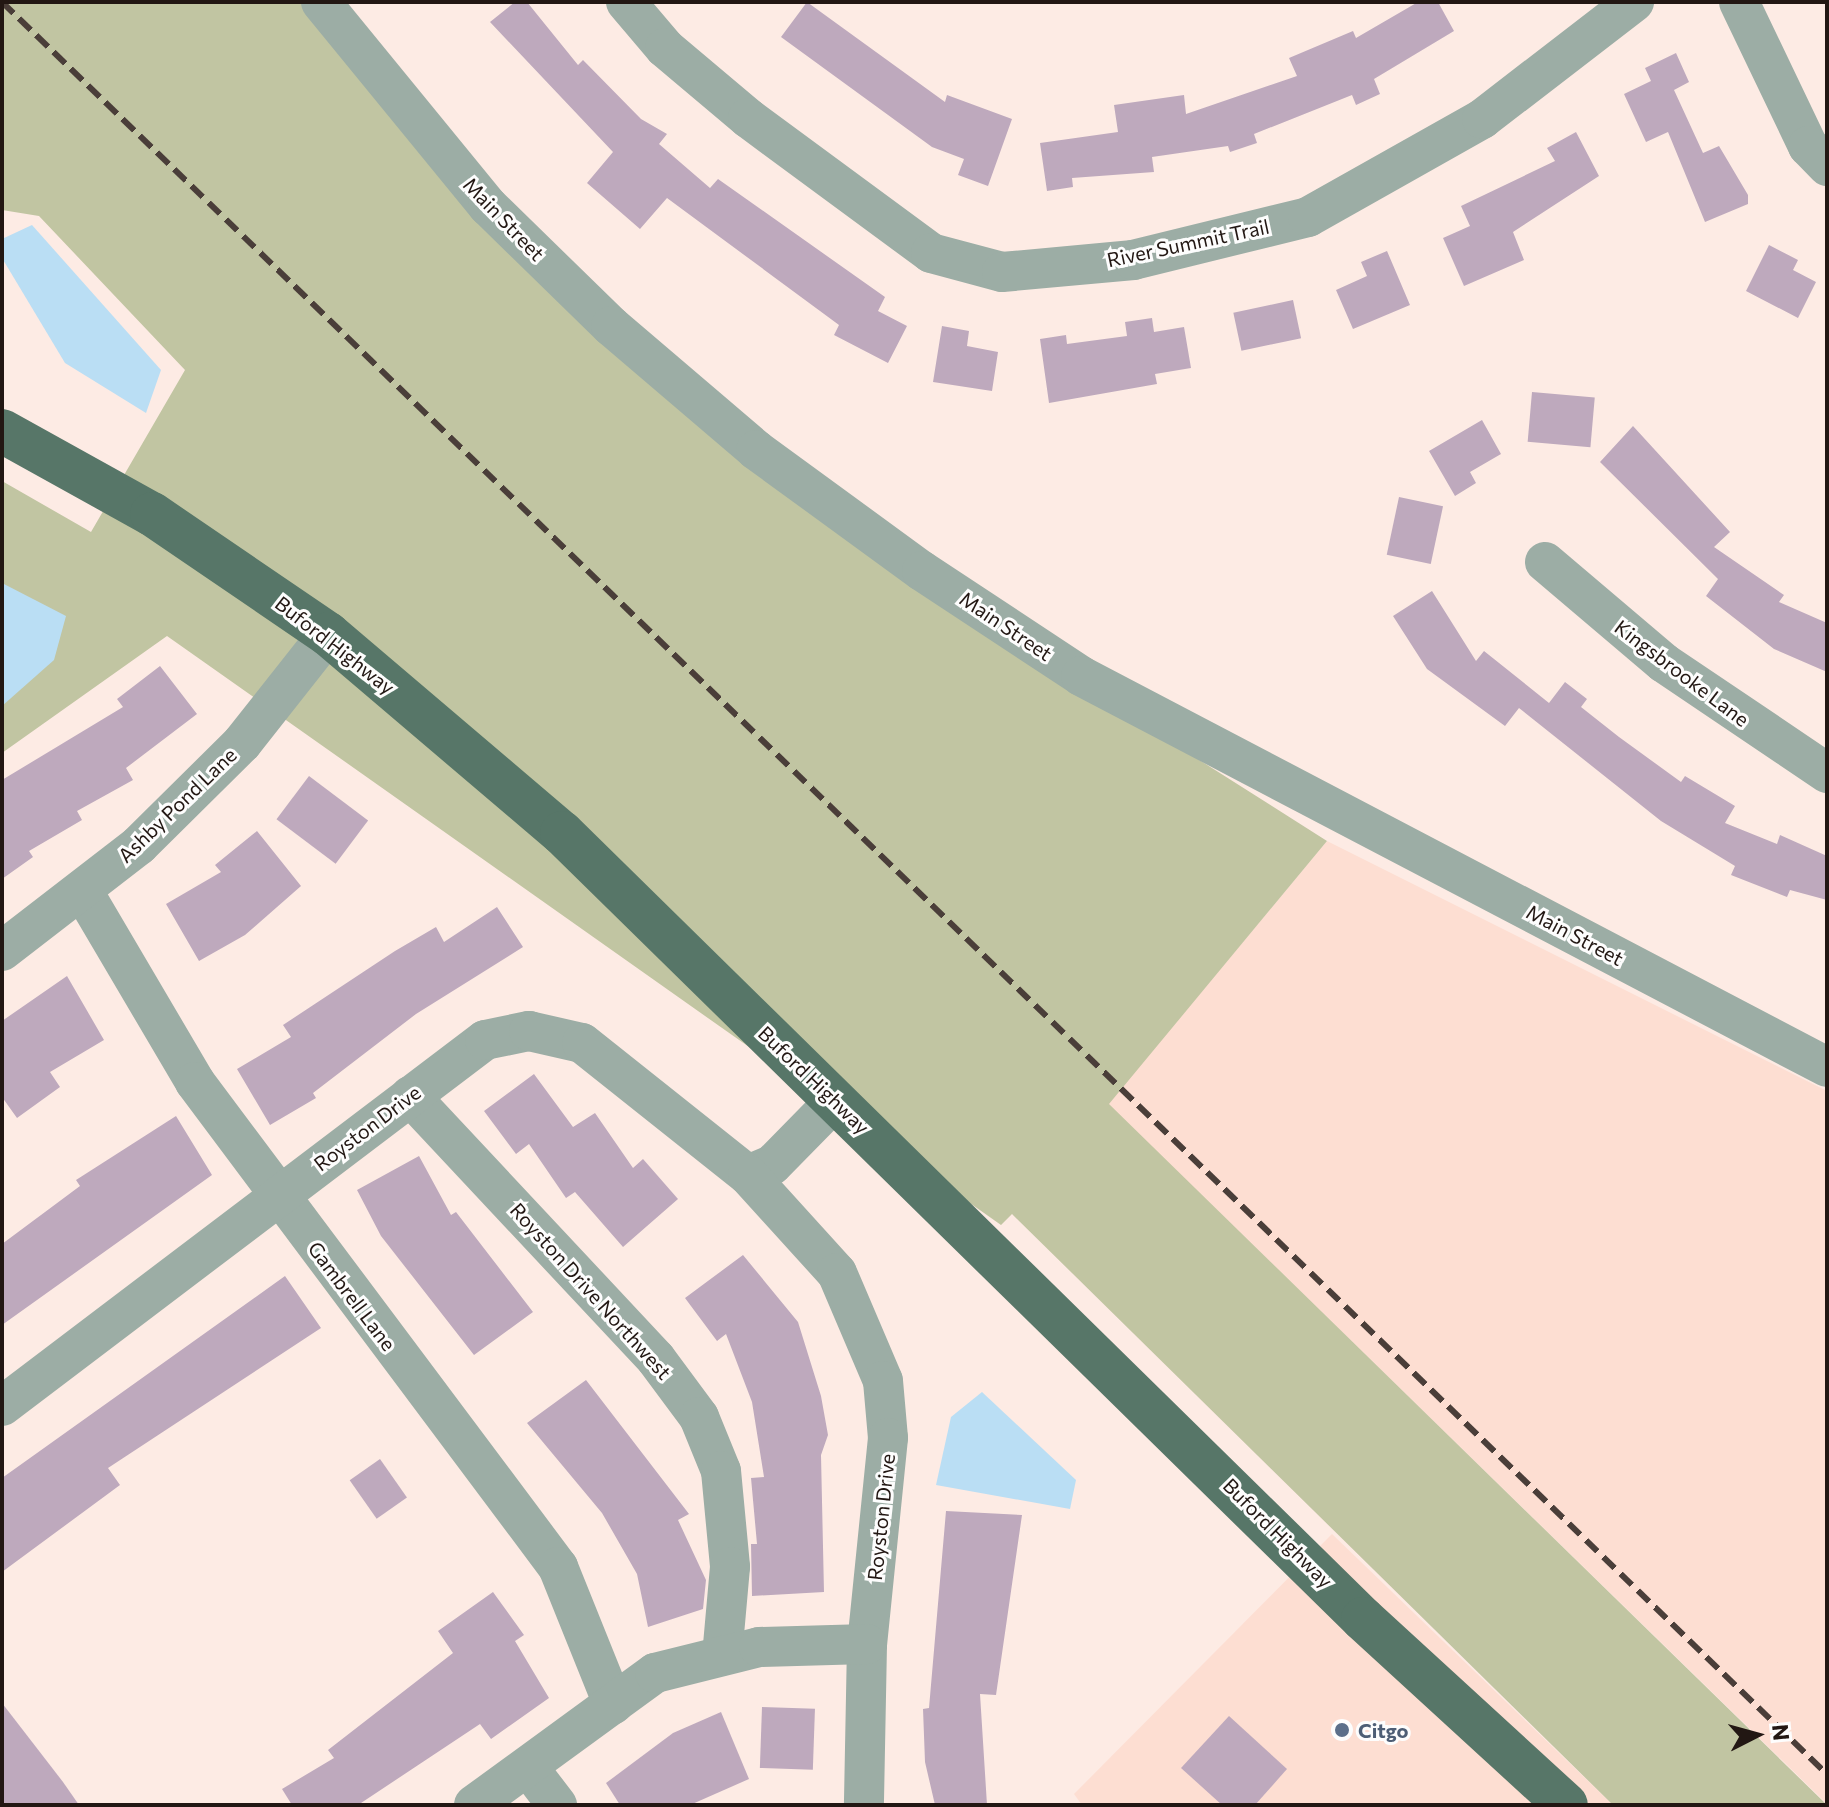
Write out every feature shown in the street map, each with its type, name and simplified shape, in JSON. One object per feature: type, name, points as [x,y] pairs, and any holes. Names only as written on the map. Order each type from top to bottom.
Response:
[{"type":"main road","name":"Buford Highway","points":[[2,431],[152,514],[328,634],[562,833],[1363,1619],[1566,1805]]},
{"type":"street","name":"Main Street","points":[[321,2],[488,206],[611,326],[756,450],[922,571],[1081,676],[1827,1067]]},
{"type":"street","name":"River Summit Trail","points":[[626,2],[665,48],[748,118],[931,253],[1002,272],[1133,260],[1308,217],[1482,119],[1634,2]]},
{"type":"street","points":[[1739,2],[1808,146],[1827,166]]},
{"type":"street","name":"Kingsbrooke Lane","points":[[1545,562],[1664,663],[1827,773]]},
{"type":"street","name":"Ashby Pond Lane","points":[[2,951],[82,890],[242,743],[328,634]]},
{"type":"street","name":"Gambrell Lane","points":[[82,890],[195,1082],[276,1196],[558,1567],[613,1704]]},
{"type":"street","name":"Royston Drive","points":[[2,1406],[485,1040],[552,1032],[586,1045],[748,1175],[837,1273],[883,1381],[886,1469],[867,1644],[864,1805]]},
{"type":"street","name":"Royston Drive Northwest","points":[[410,1096],[656,1359],[699,1417],[721,1471],[730,1567],[722,1656]]},
{"type":"street","points":[[748,1175],[772,1165],[835,1101]]},
{"type":"street","points":[[474,1805],[655,1673],[759,1647],[867,1644]]},
{"type":"street","points":[[528,1767],[557,1805]]},
{"type":"shaded area","points":[[1327,841],[1827,1091],[1827,1804],[1108,1104]]},
{"type":"shaded area","points":[[1332,1534],[1613,1805],[1082,1805],[1074,1794]]},
{"type":"green space","points":[[2,2],[309,2],[523,256],[1048,664],[1327,841],[1109,1104],[1827,1805],[1613,1805],[1012,1214],[1001,1225],[167,636],[2,753],[2,481],[91,532],[185,370],[39,216],[2,210]]},
{"type":"water","points":[[32,225],[161,370],[146,413],[65,363],[2,258],[2,239]]},
{"type":"water","points":[[2,583],[66,616],[54,660],[2,706]]},
{"type":"water","points":[[982,1392],[1076,1480],[1070,1509],[936,1485],[951,1417]]},
{"type":"building","points":[[515,2],[527,2],[578,65],[583,60],[641,119],[667,134],[659,144],[710,188],[718,179],[885,297],[878,311],[907,326],[888,363],[834,335],[839,325],[667,198],[640,229],[587,183],[613,152],[490,22]]},
{"type":"building","points":[[807,2],[945,102],[947,95],[1012,119],[988,186],[958,175],[964,159],[932,147],[781,37]]},
{"type":"building","points":[[1418,2],[1438,2],[1454,31],[1374,79],[1380,94],[1356,105],[1352,95],[1254,134],[1257,143],[1230,152],[1228,146],[1152,157],[1154,172],[1072,178],[1073,187],[1047,191],[1040,143],[1118,132],[1114,105],[1184,95],[1186,114],[1297,76],[1289,58],[1353,31],[1356,38]]},
{"type":"building","points":[[1676,53],[1689,82],[1674,90],[1703,153],[1719,146],[1748,195],[1748,204],[1705,222],[1668,132],[1646,142],[1624,94],[1651,81],[1645,68]]},
{"type":"building","points":[[1576,132],[1599,176],[1513,232],[1524,260],[1464,286],[1443,238],[1470,226],[1461,206],[1555,161],[1547,148]]},
{"type":"building","points":[[1769,245],[1798,260],[1793,270],[1816,282],[1798,318],[1746,291]]},
{"type":"building","points":[[1387,251],[1410,305],[1353,329],[1336,290],[1367,276],[1361,262]]},
{"type":"building","points":[[1293,300],[1301,338],[1241,351],[1233,313]]},
{"type":"building","points":[[1152,318],[1154,332],[1184,327],[1191,368],[1155,374],[1157,384],[1049,403],[1040,339],[1066,335],[1067,344],[1127,336],[1125,322]]},
{"type":"building","points":[[942,326],[969,331],[967,346],[998,352],[992,391],[933,382]]},
{"type":"building","points":[[1532,392],[1595,397],[1590,447],[1528,442]]},
{"type":"building","points":[[1482,420],[1501,454],[1470,472],[1476,483],[1455,496],[1429,451]]},
{"type":"building","points":[[1633,426],[1730,532],[1714,547],[1784,595],[1779,602],[1827,623],[1827,672],[1774,649],[1706,596],[1718,579],[1600,462]]},
{"type":"building","points":[[1399,497],[1443,506],[1431,564],[1387,555]]},
{"type":"building","points":[[1432,591],[1476,661],[1484,651],[1549,703],[1565,682],[1587,699],[1581,707],[1619,737],[1681,782],[1685,776],[1735,806],[1725,823],[1777,844],[1780,835],[1827,856],[1827,900],[1790,890],[1787,897],[1731,875],[1735,866],[1661,821],[1519,708],[1505,726],[1427,669],[1393,616]]},
{"type":"building","points":[[160,666],[197,714],[126,768],[133,780],[77,811],[82,820],[29,851],[33,857],[2,879],[2,780],[123,707],[117,699]]},
{"type":"building","points":[[309,776],[368,821],[336,864],[277,819]]},
{"type":"building","points":[[257,831],[301,886],[245,935],[199,961],[166,904],[221,872],[215,865]]},
{"type":"building","points":[[497,907],[523,947],[416,1014],[313,1093],[316,1098],[270,1125],[237,1069],[291,1037],[283,1025],[395,951],[436,927],[444,942]]},
{"type":"building","points":[[67,976],[104,1040],[50,1072],[60,1087],[17,1118],[2,1097],[2,1021]]},
{"type":"building","points":[[534,1074],[573,1127],[595,1113],[633,1168],[643,1159],[678,1199],[623,1247],[575,1192],[566,1198],[529,1144],[516,1154],[484,1111]]},
{"type":"building","points":[[176,1116],[212,1175],[2,1325],[2,1244],[80,1186],[76,1180]]},
{"type":"building","points":[[419,1156],[451,1215],[456,1212],[533,1312],[474,1355],[381,1236],[357,1190]]},
{"type":"building","points":[[743,1255],[798,1322],[821,1396],[828,1435],[821,1455],[824,1592],[752,1596],[751,1544],[757,1544],[751,1478],[764,1477],[752,1402],[726,1334],[717,1341],[685,1298]]},
{"type":"building","points":[[285,1276],[321,1328],[108,1468],[120,1485],[2,1572],[2,1478]]},
{"type":"building","points":[[586,1380],[689,1514],[678,1520],[706,1580],[703,1609],[648,1627],[637,1574],[602,1513],[527,1423]]},
{"type":"building","points":[[380,1459],[407,1498],[377,1519],[350,1480]]},
{"type":"building","points":[[946,1511],[1022,1515],[996,1695],[980,1694],[987,1805],[935,1805],[925,1762],[923,1709],[929,1708]]},
{"type":"building","points":[[493,1592],[524,1635],[515,1641],[549,1698],[491,1739],[480,1724],[358,1805],[292,1805],[282,1789],[334,1758],[328,1750],[453,1653],[438,1631]]},
{"type":"building","points":[[2,1703],[63,1782],[79,1805],[2,1805]]},
{"type":"building","points":[[762,1707],[815,1709],[813,1770],[760,1768]]},
{"type":"building","points":[[721,1712],[749,1779],[690,1805],[620,1805],[606,1783],[673,1733]]},
{"type":"building","points":[[1229,1716],[1287,1769],[1255,1805],[1222,1805],[1181,1768]]},
{"type":"railway","points":[[2,2],[1827,1774]]},
{"type":"place","name":"Citgo","points":[[1342,1730]]}]
